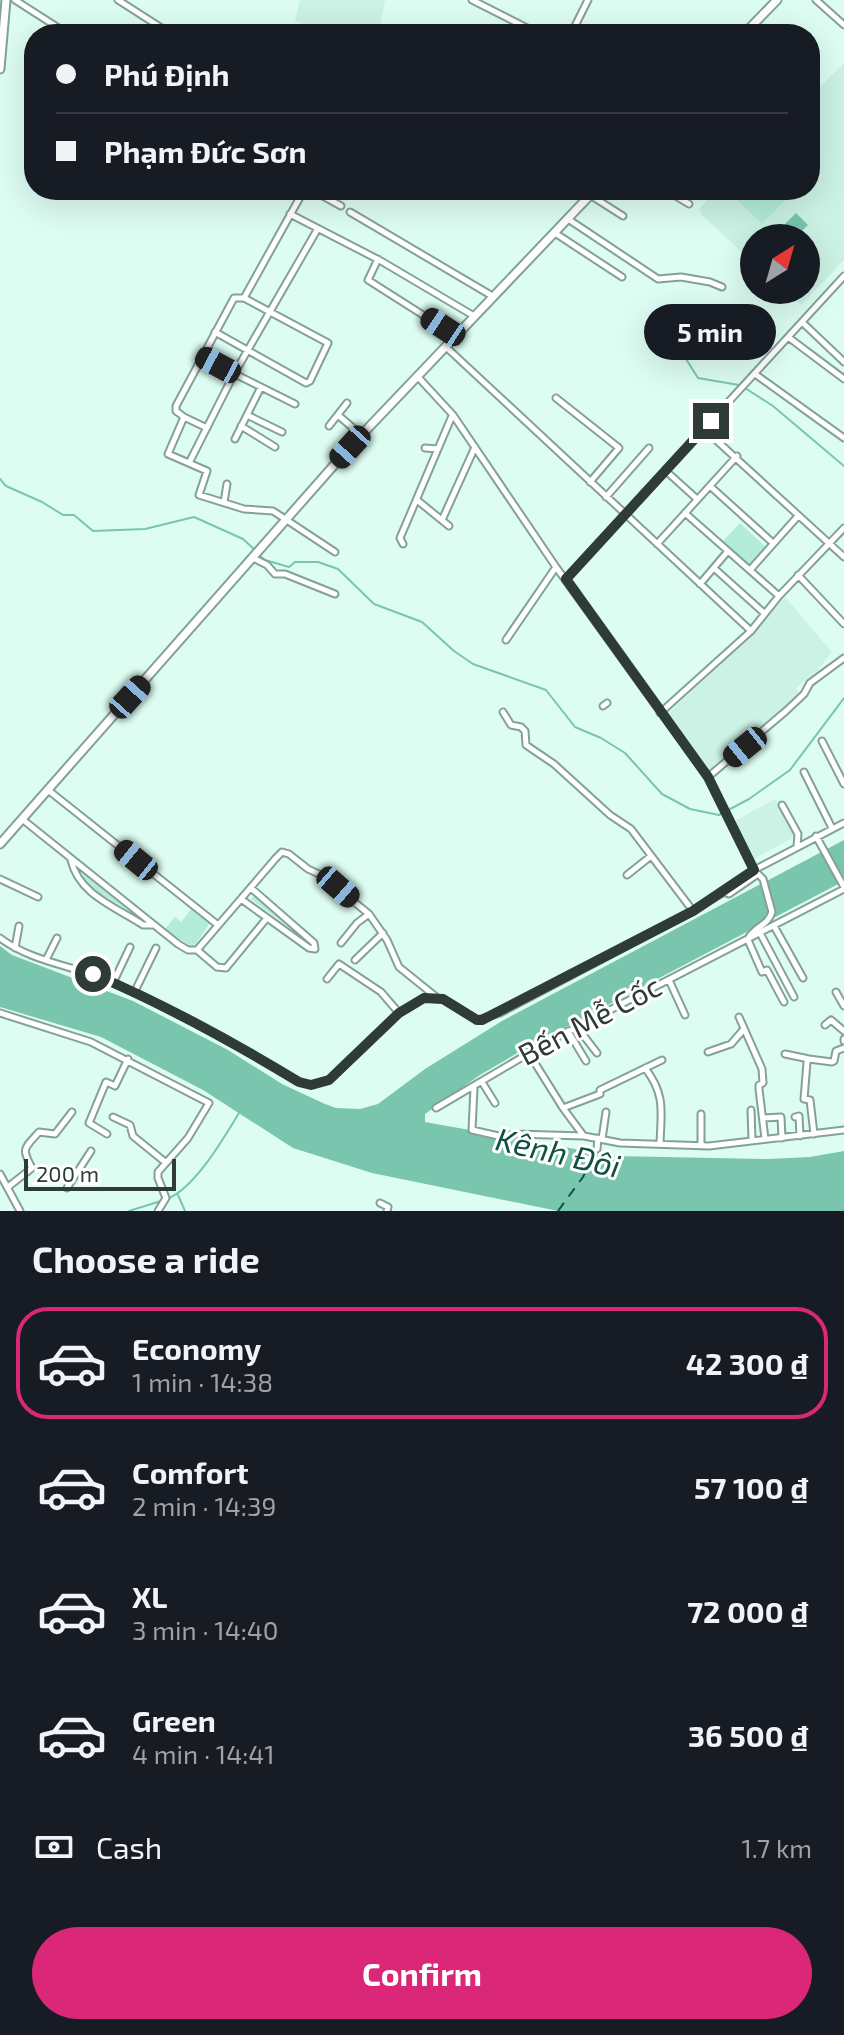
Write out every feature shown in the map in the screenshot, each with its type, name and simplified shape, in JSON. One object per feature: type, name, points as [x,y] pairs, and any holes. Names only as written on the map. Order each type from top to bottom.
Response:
[{"type":"main road","points":[[0,69],[6,0]]},
{"type":"main road","points":[[754,24],[777,0]]},
{"type":"main road","points":[[0,844],[286,518],[585,200]]},
{"type":"street","points":[[15,0],[52,24]]},
{"type":"street","points":[[118,0],[155,24]]},
{"type":"street","points":[[472,0],[519,24]]},
{"type":"street","points":[[576,24],[588,0]]},
{"type":"street","points":[[816,0],[844,25]]},
{"type":"street","points":[[244,298],[298,200]]},
{"type":"street","points":[[330,200],[341,206]]},
{"type":"street","points":[[602,200],[623,216]]},
{"type":"street","points":[[682,200],[689,204]]},
{"type":"street","points":[[350,212],[494,297]]},
{"type":"street","points":[[290,214],[378,259],[475,317]]},
{"type":"street","points":[[568,219],[658,279],[681,277],[722,287]]},
{"type":"street","points":[[189,463],[234,374],[317,230]]},
{"type":"street","points":[[554,232],[622,277]]},
{"type":"street","points":[[378,259],[368,280],[457,336]]},
{"type":"street","points":[[566,579],[844,276]]},
{"type":"street","points":[[207,428],[184,417],[176,411],[176,406],[201,357],[234,298],[244,298],[328,343],[310,381],[306,383],[215,332]]},
{"type":"street","points":[[802,322],[844,362]]},
{"type":"street","points":[[788,337],[844,379]]},
{"type":"street","points":[[446,347],[751,631]]},
{"type":"street","points":[[201,357],[295,404]]},
{"type":"street","points":[[755,374],[844,438]]},
{"type":"street","points":[[418,377],[453,415],[556,567],[708,777],[754,870]]},
{"type":"street","points":[[235,439],[261,387]]},
{"type":"street","points":[[556,398],[619,448],[590,482]]},
{"type":"street","points":[[329,426],[347,403]]},
{"type":"street","points":[[247,415],[282,432]]},
{"type":"street","points":[[338,415],[362,435]]},
{"type":"street","points":[[401,541],[453,415]]},
{"type":"street","points":[[184,417],[168,454],[207,471],[199,495],[244,509],[273,511],[335,552]]},
{"type":"street","points":[[241,426],[275,447]]},
{"type":"street","points":[[704,429],[844,557]]},
{"type":"street","points":[[442,520],[475,446]]},
{"type":"street","points":[[425,448],[438,449]]},
{"type":"street","points":[[606,497],[649,448]]},
{"type":"street","points":[[657,544],[737,456]]},
{"type":"street","points":[[666,471],[697,499]]},
{"type":"street","points":[[224,502],[227,484]]},
{"type":"street","points":[[710,486],[773,543]]},
{"type":"street","points":[[417,500],[449,526]]},
{"type":"street","points":[[685,513],[779,596]]},
{"type":"street","points":[[750,570],[798,516]]},
{"type":"street","points":[[660,713],[751,631],[779,596],[844,528]]},
{"type":"street","points":[[700,584],[728,551]]},
{"type":"street","points":[[254,556],[275,574],[285,574],[335,594]]},
{"type":"street","points":[[506,640],[556,567]]},
{"type":"street","points":[[715,569],[764,613]]},
{"type":"street","points":[[798,575],[844,624]]},
{"type":"street","points":[[708,777],[795,703],[810,683],[844,658]]},
{"type":"street","points":[[503,712],[511,725],[525,731],[526,745],[554,764],[610,815],[631,829],[693,911]]},
{"type":"street","points":[[822,741],[844,784]]},
{"type":"street","points":[[804,772],[832,828]]},
{"type":"street","points":[[48,790],[218,925]]},
{"type":"street","points":[[782,805],[798,834],[797,847]]},
{"type":"street","points":[[22,819],[153,925],[185,949],[197,950],[217,967],[226,968],[267,918]]},
{"type":"street","points":[[0,938],[15,948],[113,983],[299,1082],[311,1085],[329,1080],[399,1013],[424,998],[443,999],[482,1020],[693,911],[754,870],[844,823]]},
{"type":"street","points":[[816,836],[844,888]]},
{"type":"street","points":[[197,950],[282,852],[321,875],[369,914],[383,933],[399,967],[435,997]]},
{"type":"street","points":[[627,875],[651,856]]},
{"type":"street","points":[[71,859],[83,886],[92,894],[143,925],[153,925]]},
{"type":"street","points":[[724,892],[729,894],[757,875],[762,877],[772,912],[759,931],[794,997]]},
{"type":"street","points":[[0,879],[38,897]]},
{"type":"street","points":[[241,899],[309,948],[313,950],[316,947],[251,888]]},
{"type":"street","name":"Bến Mễ Cốc","points":[[436,1108],[474,1088],[528,1052],[844,888]]},
{"type":"street","points":[[341,943],[369,914]]},
{"type":"street","points":[[15,948],[19,926]]},
{"type":"street","points":[[774,926],[803,978]]},
{"type":"street","points":[[355,960],[383,933]]},
{"type":"street","points":[[46,960],[57,938]]},
{"type":"street","points":[[748,940],[762,972],[767,970],[784,1002]]},
{"type":"street","points":[[113,983],[130,947]]},
{"type":"street","points":[[134,993],[156,948]]},
{"type":"street","points":[[327,979],[339,964],[381,992],[399,1013]]},
{"type":"street","points":[[669,980],[685,1015]]},
{"type":"street","points":[[836,992],[844,1006]]},
{"type":"street","points":[[0,1013],[91,1042],[209,1103],[186,1142],[165,1162],[157,1175],[166,1198],[158,1211]]},
{"type":"street","points":[[739,1017],[762,1069],[763,1083],[759,1089],[765,1139]]},
{"type":"street","points":[[825,1025],[831,1020],[844,1031]]},
{"type":"street","points":[[577,1027],[597,1053]]},
{"type":"street","points":[[708,1052],[731,1044],[744,1029]]},
{"type":"street","points":[[568,1031],[586,1061]]},
{"type":"street","points":[[785,1054],[832,1062],[836,1051],[844,1048]]},
{"type":"street","points":[[528,1052],[584,1136]]},
{"type":"street","points":[[107,1134],[89,1123],[106,1082],[115,1086],[128,1059]]},
{"type":"street","points":[[809,1059],[804,1099],[810,1100],[814,1134]]},
{"type":"street","points":[[563,1108],[600,1094],[600,1090],[662,1060]]},
{"type":"street","points":[[645,1068],[655,1081],[663,1106],[660,1144]]},
{"type":"street","points":[[482,1082],[495,1103]]},
{"type":"street","points":[[474,1088],[472,1130],[503,1137],[515,1134],[584,1136],[620,1143],[701,1145],[844,1130]]},
{"type":"street","points":[[751,1110],[752,1140]]},
{"type":"street","points":[[0,1195],[32,1168],[24,1149],[39,1132],[57,1133],[72,1112]]},
{"type":"street","points":[[597,1149],[606,1112]]},
{"type":"street","points":[[701,1114],[701,1145]]},
{"type":"street","points":[[795,1117],[799,1116],[800,1136]]},
{"type":"street","points":[[113,1117],[130,1125],[133,1136],[165,1162]]},
{"type":"street","points":[[763,1118],[781,1117],[782,1138]]},
{"type":"street","points":[[67,1188],[91,1151]]},
{"type":"street","points":[[0,1174],[20,1211]]},
{"type":"street","points":[[380,1203],[388,1207],[387,1211]]},
{"type":"shaded area","points":[[300,0],[385,0],[380,24],[302,24],[295,20]]},
{"type":"shaded area","points":[[844,63],[844,260],[820,285],[820,224],[740,224],[740,251],[701,214],[700,208],[708,200],[820,200],[820,87]]},
{"type":"shaded area","points":[[737,200],[785,200],[762,224]]},
{"type":"shaded area","points":[[740,523],[767,548],[749,567],[722,542]]},
{"type":"shaded area","points":[[785,597],[832,652],[817,671],[796,688],[800,694],[709,772],[667,714],[751,637]]},
{"type":"shaded area","points":[[775,799],[796,836],[754,859],[733,822]]},
{"type":"shaded area","points":[[79,868],[132,911],[133,913],[90,888]]},
{"type":"shaded area","points":[[256,894],[313,945],[251,899]]},
{"type":"shaded area","points":[[192,908],[209,924],[196,944],[190,946],[165,929],[175,917],[181,922]]},
{"type":"water","points":[[796,213],[807,224],[785,224]]},
{"type":"water","name":"Kênh Đôi","points":[[844,840],[844,881],[526,1048],[480,1075],[425,1114],[425,1122],[614,1156],[768,1159],[810,1157],[844,1151],[844,1211],[558,1211],[372,1173],[293,1148],[203,1090],[101,1037],[0,1007],[0,946],[12,955],[133,1001],[228,1050],[282,1084],[325,1104],[336,1108],[360,1109],[378,1104],[425,1069],[502,1021]]},
{"type":"waterway","points":[[688,337],[686,359],[698,378],[739,385]]},
{"type":"waterway","points":[[745,388],[773,406],[844,466]]},
{"type":"waterway","points":[[0,479],[6,486],[63,515],[74,515],[93,531],[145,529],[194,517],[243,539],[255,550]]},
{"type":"waterway","points":[[259,555],[265,560],[289,567],[295,562],[318,562],[338,569],[374,604],[422,622],[473,664],[546,690],[575,727],[625,753],[662,794],[690,809],[719,815],[749,799],[790,770],[844,698]]},
{"type":"waterway","points":[[167,1199],[198,1174],[239,1113]]},
{"type":"waterway","points":[[178,1195],[185,1211]]},
{"type":"waterway","points":[[129,1211],[161,1201]]},
{"type":"ferry route","points":[[558,1211],[583,1177],[596,1150]]},
{"type":"route","points":[[93,974],[168,1009],[299,1082],[311,1085],[329,1080],[366,1042],[411,1004],[435,997],[477,1020],[500,1013],[693,911],[754,870],[708,777],[566,579],[711,421]]}]
